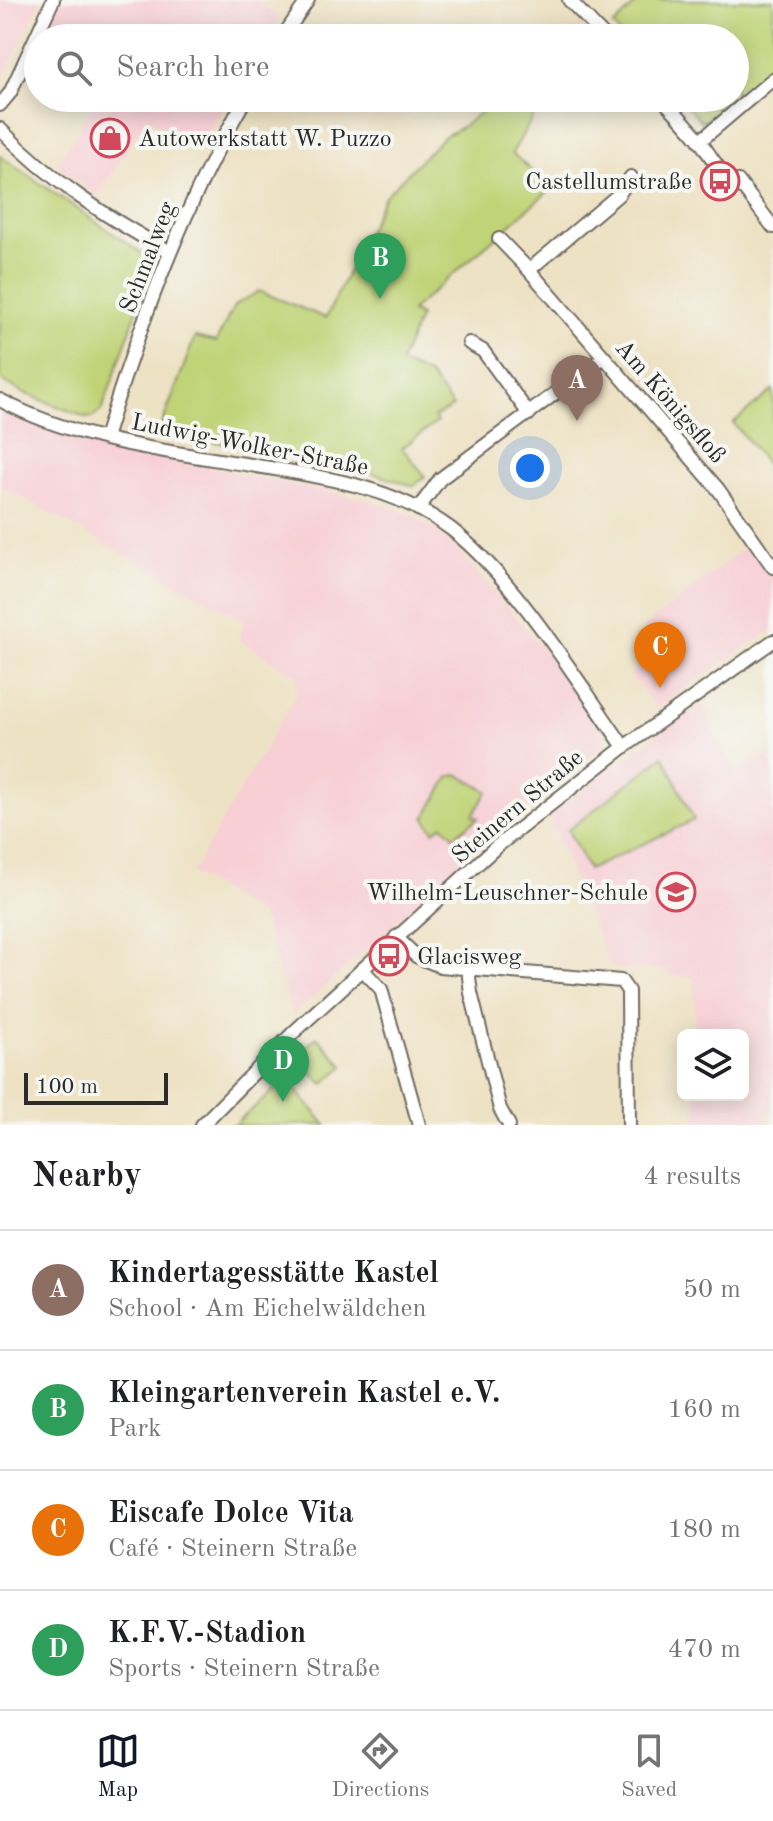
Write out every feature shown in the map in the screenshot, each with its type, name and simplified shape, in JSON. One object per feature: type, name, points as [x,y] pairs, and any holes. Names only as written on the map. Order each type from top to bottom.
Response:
[{"type":"street","points":[[42,24],[53,0]]},
{"type":"street","points":[[292,24],[308,0]]},
{"type":"street","points":[[569,0],[592,24]]},
{"type":"street","points":[[0,105],[10,93],[24,63]]},
{"type":"street","points":[[749,99],[773,79]]},
{"type":"street","name":"Schmalweg","points":[[105,438],[170,252],[206,172],[238,112]]},
{"type":"street","points":[[674,112],[700,141],[707,155],[726,177],[741,188],[773,227]]},
{"type":"street","points":[[700,141],[734,112]]},
{"type":"street","points":[[0,129],[47,173],[113,222],[170,252]]},
{"type":"street","points":[[529,270],[618,195],[631,177]]},
{"type":"street","name":"Am Königsfloß","points":[[499,239],[718,489],[773,567]]},
{"type":"street","points":[[469,343],[483,351],[529,414]]},
{"type":"street","points":[[418,509],[440,479],[604,357]]},
{"type":"street","name":"Ludwig-Wolker-Straße","points":[[0,400],[38,418],[105,438],[352,484],[418,509],[453,531],[520,602],[624,747]]},
{"type":"street","name":"Steinern Straße","points":[[202,1125],[294,1032],[496,847],[624,747],[773,641]]},
{"type":"street","points":[[396,937],[424,961],[440,966],[621,981],[628,991],[629,1125]]},
{"type":"street","points":[[362,969],[381,989],[419,1125]]},
{"type":"street","points":[[468,969],[471,993],[500,1109],[509,1125]]},
{"type":"shaded area","points":[[0,0],[41,0],[29,24],[24,24],[24,35],[0,84]]},
{"type":"shaded area","points":[[61,0],[255,0],[280,18],[276,24],[49,24]]},
{"type":"shaded area","points":[[89,112],[221,112],[199,150],[147,117],[98,196],[57,165]]},
{"type":"shaded area","points":[[0,411],[78,441],[346,495],[389,506],[414,517],[438,532],[459,551],[547,654],[607,737],[600,750],[535,797],[293,1015],[261,915],[192,873],[297,693],[297,676],[239,640],[244,621],[0,485]]},
{"type":"shaded area","points":[[749,544],[773,578],[773,630],[657,709],[630,674],[662,649],[644,627]]},
{"type":"shaded area","name":"Wilhelm-Leuschner-Schule","points":[[700,703],[735,770],[773,754],[773,1112],[765,1116],[768,1125],[695,1125],[695,1101],[749,1101],[749,1029],[695,1029],[694,977],[670,976],[669,970],[611,968],[548,815]]},
{"type":"green space","points":[[640,0],[773,0],[773,67],[749,88],[749,24],[615,24]]},
{"type":"green space","points":[[480,112],[536,112],[512,153],[551,189],[411,311],[420,316],[400,363],[429,375],[453,407],[434,417],[437,422],[402,448],[425,476],[414,486],[349,466],[159,432],[195,337],[216,342],[234,306],[259,291],[326,318],[384,197],[443,137]]},
{"type":"green space","points":[[692,112],[720,112],[711,115],[702,122]]},
{"type":"green space","points":[[0,156],[149,258],[150,274],[102,410],[93,417],[87,418],[24,393],[0,379]]},
{"type":"green space","points":[[773,390],[773,472],[733,423]]},
{"type":"green space","points":[[664,756],[694,820],[588,870],[568,830]]},
{"type":"green space","points":[[457,774],[488,791],[473,815],[478,818],[454,836],[443,825],[434,831],[425,818],[449,777]]},
{"type":"green space","points":[[317,1037],[344,1066],[323,1084],[296,1056]]},
{"type":"green space","points":[[287,1079],[326,1125],[234,1125]]},
{"type":"place","name":"Autowerkstatt W. Puzzo","points":[[110,138]]},
{"type":"place","name":"Castellumstraße","points":[[720,181]]},
{"type":"place","name":"Kleingartenverein Kastel e.V.","points":[[380,299]]},
{"type":"place","name":"Kindertagesstätte Kastel","points":[[577,421]]},
{"type":"place","name":"Eiscafe Dolce Vita","points":[[660,688]]},
{"type":"place","name":"Wilhelm-Leuschner-Schule","points":[[676,892]]},
{"type":"place","name":"Glacisweg","points":[[389,956]]},
{"type":"place","name":"K.F.V.-Stadion","points":[[283,1102]]}]
